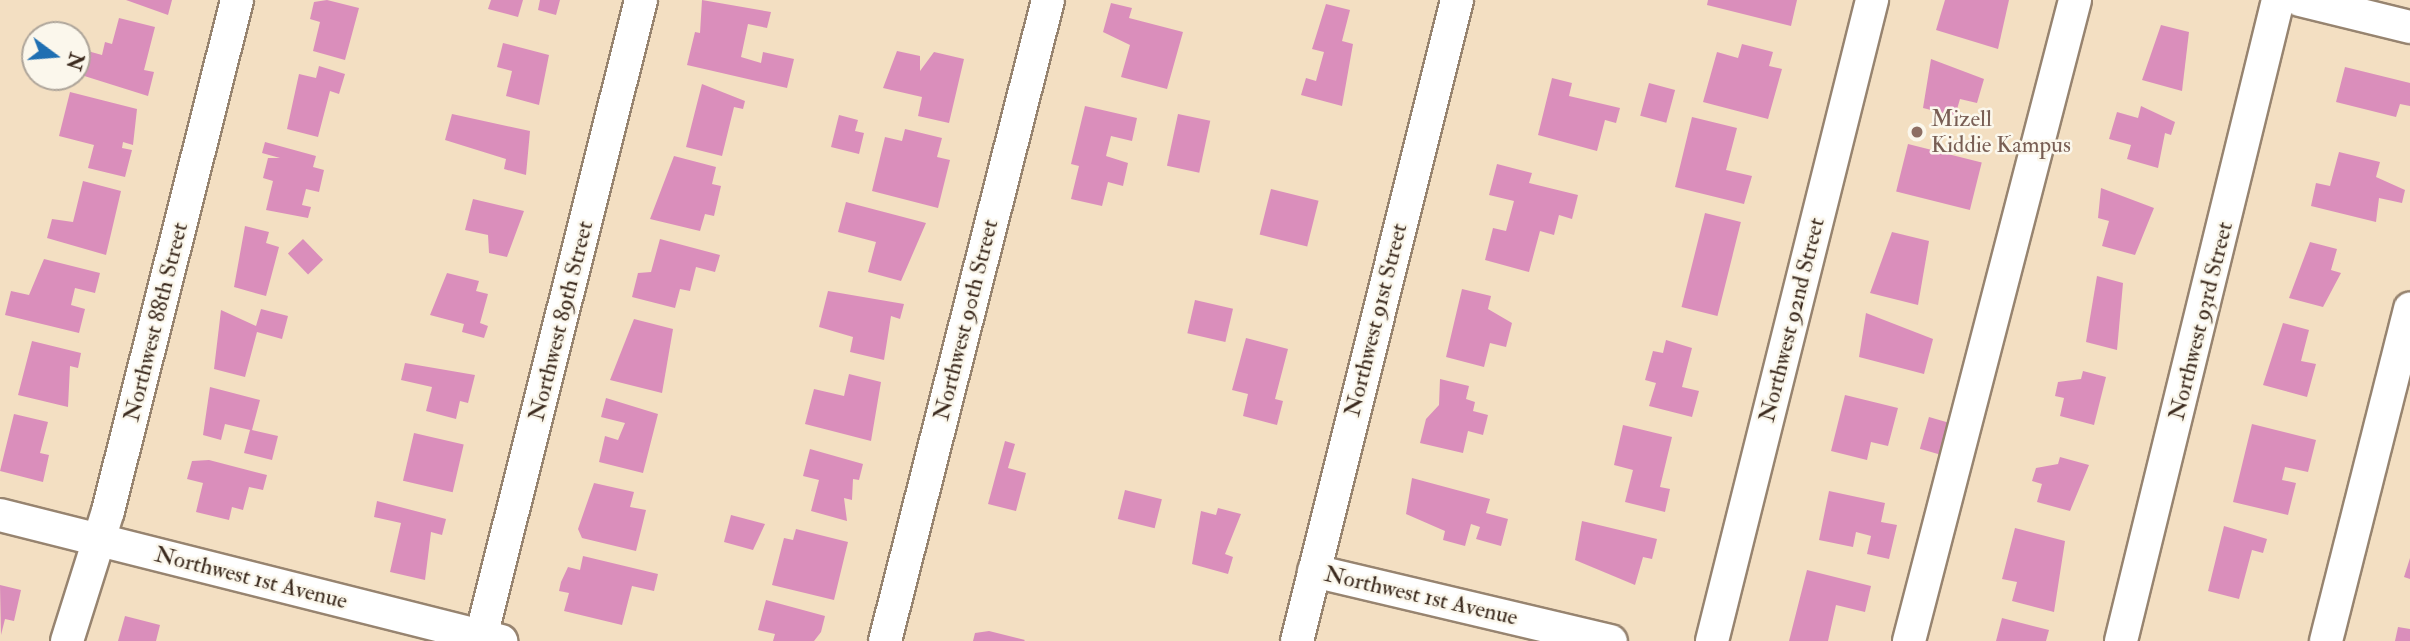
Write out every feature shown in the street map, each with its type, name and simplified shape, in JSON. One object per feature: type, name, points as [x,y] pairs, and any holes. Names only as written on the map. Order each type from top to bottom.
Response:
[{"type":"street","name":"Northwest 88th Street","points":[[67,641],[97,539],[237,0]]},
{"type":"street","name":"Northwest 89th Street","points":[[488,639],[641,0]]},
{"type":"street","name":"Northwest 90th Street","points":[[885,641],[1048,0]]},
{"type":"street","name":"Northwest 91st Street","points":[[1297,641],[1457,0]]},
{"type":"street","name":"Northwest 92nd Street","points":[[1712,641],[1872,0]]},
{"type":"street","points":[[1909,641],[2075,0]]},
{"type":"street","name":"Northwest 93rd Street","points":[[2121,641],[2278,0]]},
{"type":"street","points":[[2300,0],[2410,27]]},
{"type":"street","points":[[2326,641],[2410,309]]},
{"type":"street","name":"Northwest 1st Avenue","points":[[0,515],[488,639]]},
{"type":"street","name":"Northwest 1st Avenue","points":[[1314,571],[1611,641]]},
{"type":"building","points":[[126,0],[172,0],[168,15]]},
{"type":"building","points":[[327,0],[359,8],[345,60],[313,51],[320,22],[310,19],[314,2]]},
{"type":"building","points":[[491,0],[523,0],[518,17],[488,9]]},
{"type":"building","points":[[540,0],[560,0],[556,15],[538,10]]},
{"type":"building","points":[[702,0],[771,12],[767,28],[748,24],[741,57],[761,63],[763,52],[794,59],[787,88],[687,65],[695,32],[700,33]]},
{"type":"building","points":[[1708,0],[1797,0],[1791,26],[1707,5]]},
{"type":"building","points":[[1945,0],[2009,0],[1998,49],[1936,30]]},
{"type":"building","points":[[1111,3],[1132,8],[1129,18],[1183,32],[1167,89],[1121,77],[1130,45],[1103,32]]},
{"type":"building","points":[[1326,4],[1350,10],[1342,41],[1353,44],[1342,106],[1301,95],[1306,78],[1316,81],[1324,52],[1312,49]]},
{"type":"building","points":[[119,18],[155,27],[144,70],[154,72],[148,96],[91,78],[91,52],[102,55],[105,42],[112,44]]},
{"type":"building","points":[[2161,25],[2189,32],[2182,91],[2142,80]]},
{"type":"building","points":[[503,43],[549,55],[539,105],[506,96],[512,71],[497,67]]},
{"type":"building","points":[[1742,44],[1773,52],[1769,66],[1782,69],[1768,119],[1703,102],[1717,52],[1738,58]]},
{"type":"building","points":[[897,51],[920,56],[920,71],[934,52],[964,59],[949,123],[918,116],[922,97],[883,88]]},
{"type":"building","points":[[1931,59],[1984,79],[1977,103],[1960,99],[1955,116],[1923,108]]},
{"type":"building","points":[[319,66],[345,74],[339,94],[330,91],[318,137],[287,129],[299,74],[316,78]]},
{"type":"building","points":[[2345,67],[2410,83],[2410,106],[2400,104],[2396,117],[2336,102]]},
{"type":"building","points":[[1552,78],[1572,83],[1569,96],[1620,108],[1616,123],[1605,120],[1597,151],[1538,135]]},
{"type":"building","points":[[1649,83],[1675,90],[1666,123],[1640,116]]},
{"type":"building","points":[[702,84],[745,101],[743,109],[734,107],[722,156],[686,147]]},
{"type":"building","points":[[70,92],[137,109],[133,145],[123,142],[122,148],[132,150],[125,177],[88,168],[94,145],[59,136]]},
{"type":"building","points":[[1085,106],[1137,118],[1132,141],[1111,136],[1106,156],[1128,163],[1123,186],[1108,182],[1102,206],[1071,199],[1079,166],[1071,164]]},
{"type":"building","points":[[2141,106],[2175,122],[2171,135],[2165,133],[2158,168],[2127,159],[2131,145],[2109,139],[2117,112],[2138,118]]},
{"type":"building","points":[[452,114],[530,131],[526,175],[504,169],[506,159],[445,140]]},
{"type":"building","points":[[1178,114],[1210,121],[1199,173],[1167,166]]},
{"type":"building","points":[[839,115],[858,120],[855,131],[864,133],[859,154],[831,147]]},
{"type":"building","points":[[1692,117],[1737,128],[1726,170],[1752,176],[1744,204],[1675,187]]},
{"type":"building","points":[[905,129],[942,138],[937,157],[950,160],[938,208],[872,191],[885,137],[902,141]]},
{"type":"building","points":[[265,142],[316,156],[313,167],[324,170],[319,192],[306,189],[302,205],[311,207],[308,218],[266,210],[273,181],[263,178],[268,158],[280,158],[262,153]]},
{"type":"building","points":[[1908,144],[1982,162],[1970,210],[1896,192]]},
{"type":"building","points":[[2339,152],[2380,162],[2376,177],[2405,190],[2402,203],[2379,198],[2376,222],[2311,206],[2316,183],[2330,186]]},
{"type":"building","points":[[674,156],[716,167],[712,184],[721,186],[714,216],[705,214],[700,231],[650,219]]},
{"type":"building","points":[[1497,164],[1532,173],[1529,183],[1578,195],[1572,219],[1559,215],[1554,235],[1540,231],[1529,272],[1485,260],[1493,228],[1506,231],[1514,201],[1489,195]]},
{"type":"building","points":[[83,181],[121,191],[106,255],[47,238],[52,219],[73,222]]},
{"type":"building","points":[[2101,188],[2154,208],[2135,255],[2102,246],[2109,221],[2098,218]]},
{"type":"building","points":[[1271,189],[1319,201],[1307,246],[1260,235]]},
{"type":"building","points":[[473,199],[524,211],[507,257],[489,253],[488,235],[465,230]]},
{"type":"building","points":[[846,202],[926,223],[901,281],[868,272],[876,242],[838,232]]},
{"type":"building","points":[[1705,213],[1741,222],[1717,316],[1682,307]]},
{"type":"building","points":[[245,226],[269,232],[266,243],[279,247],[266,296],[234,287]]},
{"type":"building","points":[[1892,232],[1929,241],[1918,305],[1870,293]]},
{"type":"building","points":[[303,239],[323,260],[308,274],[288,254]]},
{"type":"building","points":[[660,239],[720,255],[715,272],[696,267],[690,291],[680,289],[675,308],[632,297],[638,273],[651,272]]},
{"type":"building","points":[[2310,242],[2337,249],[2331,270],[2341,273],[2323,307],[2289,298]]},
{"type":"building","points":[[44,259],[100,273],[95,293],[75,288],[71,305],[85,309],[79,333],[5,315],[11,291],[29,295]]},
{"type":"building","points":[[447,273],[479,281],[476,291],[488,294],[480,323],[488,326],[484,338],[462,332],[464,324],[430,315]]},
{"type":"building","points":[[2097,276],[2123,283],[2117,350],[2086,342]]},
{"type":"building","points":[[1462,289],[1491,296],[1488,309],[1512,323],[1506,347],[1490,343],[1484,367],[1446,357]]},
{"type":"building","points":[[828,291],[904,304],[900,319],[891,316],[884,360],[850,352],[853,337],[819,327]]},
{"type":"building","points":[[1195,300],[1233,309],[1225,342],[1187,333]]},
{"type":"building","points":[[261,309],[288,316],[282,339],[257,332],[245,377],[214,369],[221,310],[256,326]]},
{"type":"building","points":[[1866,313],[1933,339],[1924,374],[1859,357]]},
{"type":"building","points":[[634,319],[673,329],[662,393],[610,380]]},
{"type":"building","points":[[2283,323],[2309,330],[2301,361],[2316,364],[2307,397],[2263,385]]},
{"type":"building","points":[[1246,338],[1288,349],[1275,399],[1283,401],[1277,425],[1243,416],[1248,394],[1232,390]]},
{"type":"building","points":[[1666,340],[1692,348],[1682,387],[1699,391],[1692,417],[1649,406],[1656,383],[1645,380],[1653,351],[1663,353]]},
{"type":"building","points":[[32,341],[81,353],[78,368],[70,366],[68,407],[18,395]]},
{"type":"building","points":[[405,363],[475,375],[468,403],[460,401],[456,419],[426,411],[432,387],[401,380]]},
{"type":"building","points":[[2083,371],[2106,377],[2094,425],[2060,416],[2064,398],[2055,396],[2058,382],[2081,379]]},
{"type":"building","points":[[849,374],[881,382],[871,441],[805,424],[814,389],[844,396]]},
{"type":"building","points":[[1440,379],[1469,386],[1466,399],[1475,402],[1473,411],[1488,415],[1483,435],[1468,431],[1463,453],[1420,443],[1426,419],[1439,405]]},
{"type":"building","points":[[210,387],[260,400],[252,430],[278,436],[272,460],[244,453],[250,430],[225,424],[221,440],[203,435]]},
{"type":"building","points":[[1845,395],[1898,408],[1888,446],[1871,442],[1867,460],[1831,451]]},
{"type":"building","points":[[606,398],[658,414],[643,473],[599,462],[605,436],[618,440],[625,423],[601,417]]},
{"type":"building","points":[[14,414],[48,422],[40,453],[49,455],[43,482],[0,471]]},
{"type":"building","points":[[1929,417],[1954,424],[1945,456],[1920,449]]},
{"type":"building","points":[[2252,424],[2316,440],[2308,472],[2285,467],[2282,480],[2296,483],[2288,515],[2233,502]]},
{"type":"building","points":[[1623,425],[1672,437],[1660,487],[1670,489],[1665,512],[1625,502],[1633,470],[1614,465]]},
{"type":"building","points":[[414,433],[464,444],[453,492],[403,481]]},
{"type":"building","points":[[1005,441],[1015,444],[1008,468],[1026,473],[1016,511],[988,504]]},
{"type":"building","points":[[810,449],[863,464],[859,480],[853,479],[852,500],[844,498],[847,521],[811,511],[819,480],[803,476]]},
{"type":"building","points":[[2060,457],[2089,465],[2070,511],[2037,502],[2042,484],[2032,481],[2036,468],[2058,464]]},
{"type":"building","points":[[209,460],[267,475],[263,490],[249,487],[243,510],[232,507],[229,520],[196,512],[203,483],[187,479],[192,461]]},
{"type":"building","points":[[1412,478],[1490,499],[1486,513],[1508,519],[1501,546],[1476,539],[1480,527],[1471,524],[1465,546],[1443,540],[1445,531],[1406,514]]},
{"type":"building","points":[[594,483],[634,492],[630,507],[646,510],[636,551],[582,538],[578,529]]},
{"type":"building","points":[[1125,490],[1162,499],[1155,528],[1118,519]]},
{"type":"building","points":[[1829,491],[1885,503],[1881,522],[1897,525],[1889,559],[1867,554],[1871,536],[1856,532],[1853,547],[1819,540]]},
{"type":"building","points":[[377,501],[446,519],[442,535],[431,532],[425,580],[390,572],[401,523],[374,517]]},
{"type":"building","points":[[1218,508],[1241,514],[1225,554],[1233,557],[1228,574],[1192,564],[1201,511],[1216,515]]},
{"type":"building","points":[[731,515],[765,524],[753,550],[724,542]]},
{"type":"building","points":[[1582,521],[1657,539],[1652,559],[1643,557],[1635,585],[1575,560]]},
{"type":"building","points":[[2224,526],[2267,539],[2263,553],[2252,550],[2239,599],[2208,591]]},
{"type":"building","points":[[2015,528],[2065,541],[2054,612],[2012,601],[2017,582],[2002,579]]},
{"type":"building","points":[[796,529],[848,542],[834,600],[772,585],[784,538],[793,540]]},
{"type":"building","points":[[583,556],[658,574],[654,591],[632,586],[622,625],[564,611],[569,593],[559,591],[561,582],[568,567],[580,570]]},
{"type":"building","points":[[2410,558],[2410,579],[2404,577]]},
{"type":"building","points":[[1807,570],[1871,586],[1865,612],[1836,605],[1828,641],[1789,641]]},
{"type":"building","points":[[0,585],[21,590],[14,621],[5,619],[1,635]]},
{"type":"building","points":[[766,600],[825,616],[821,632],[814,641],[773,641],[775,634],[758,630]]},
{"type":"building","points":[[125,616],[160,625],[156,641],[118,641]]},
{"type":"building","points":[[2002,618],[2049,630],[2046,641],[1996,641]]},
{"type":"building","points":[[2398,627],[2410,629],[2410,641],[2395,641]]},
{"type":"building","points":[[989,631],[1025,640],[973,641],[975,633]]},
{"type":"place","name":"Mizell Kiddie Kampus","points":[[1917,132]]}]
